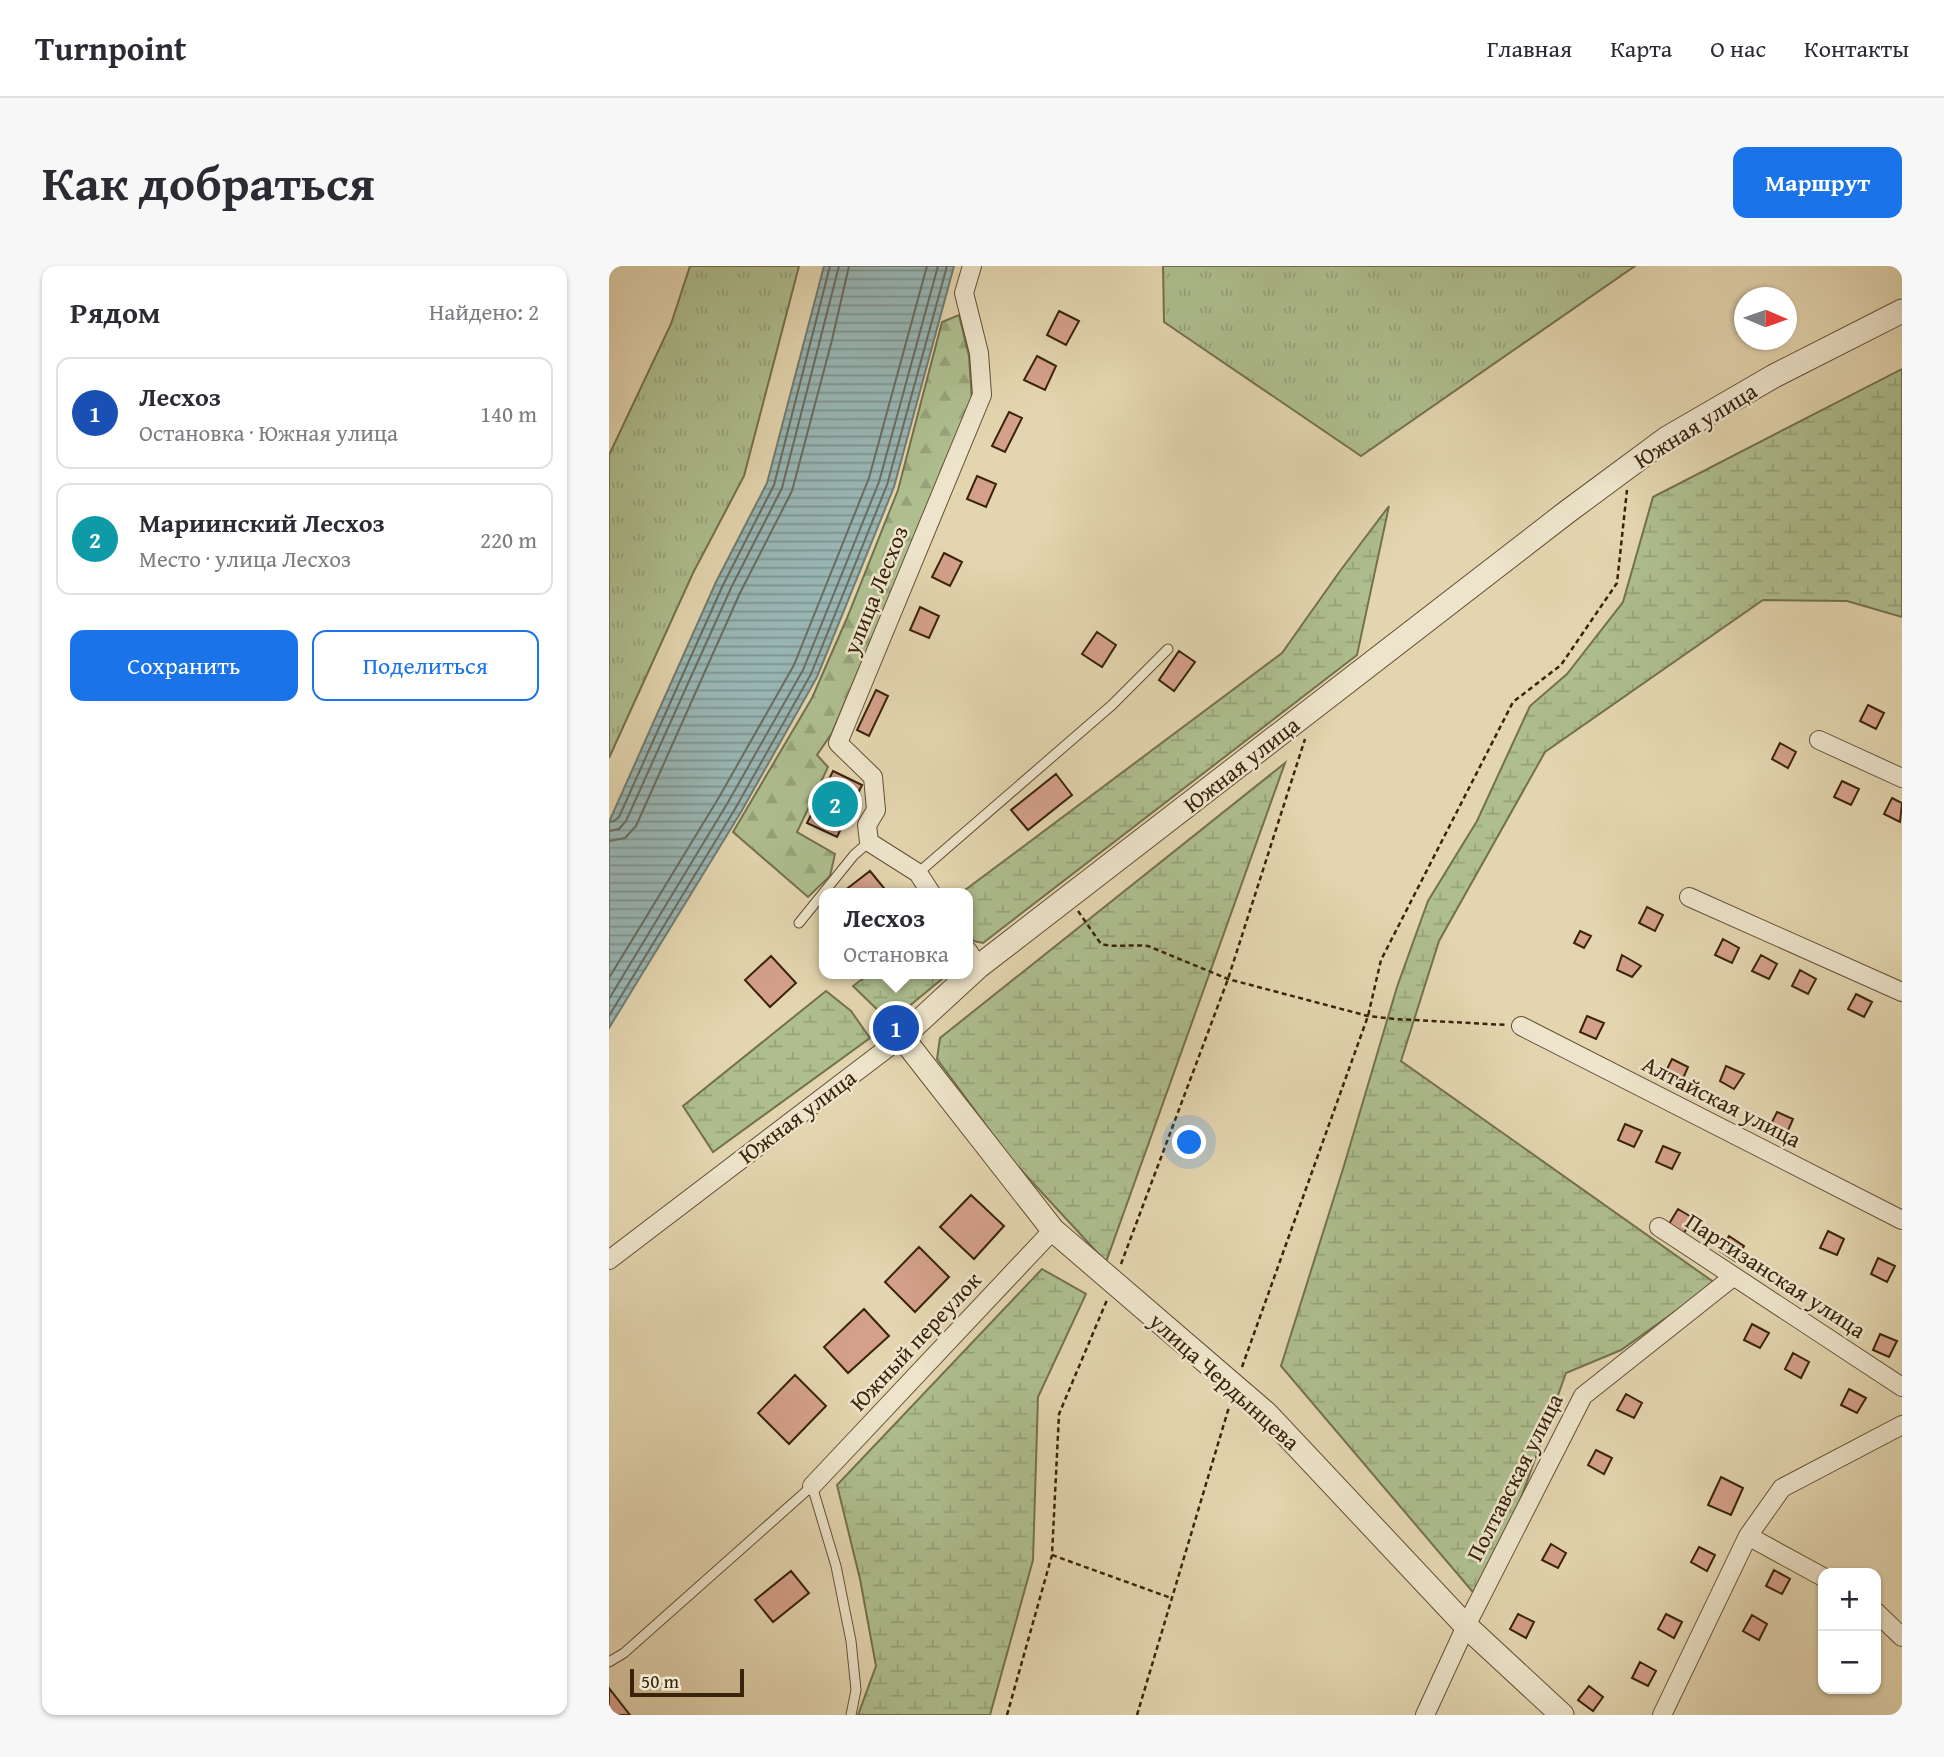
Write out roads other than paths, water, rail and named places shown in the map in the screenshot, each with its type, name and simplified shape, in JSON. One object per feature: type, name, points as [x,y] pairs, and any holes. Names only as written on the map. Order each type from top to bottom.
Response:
[{"type":"street","name":"улица Лесхоз","points":[[869,842],[867,825],[876,810],[873,777],[838,743],[982,395],[979,353],[964,293],[972,266]]},
{"type":"street","name":"Южная улица","points":[[973,959],[1069,897],[1667,438],[1774,376],[1902,310]]},
{"type":"street","points":[[1819,740],[1902,778]]},
{"type":"street","points":[[869,842],[918,873],[928,888]]},
{"type":"street","points":[[1689,897],[1902,992]]},
{"type":"street","name":"Южная улица","points":[[609,1260],[902,1037],[955,979]]},
{"type":"street","name":"Алтайская улица","points":[[1521,1026],[1902,1220]]},
{"type":"street","name":"улица Чердынцева","points":[[902,1037],[1053,1230],[1267,1414],[1466,1626],[1562,1715]]},
{"type":"street","name":"Партизанская улица","points":[[1659,1227],[1902,1387]]},
{"type":"street","name":"Южный переулок","points":[[812,1486],[1053,1230]]},
{"type":"street","name":"Полтавская улица","points":[[1425,1715],[1466,1626],[1583,1396],[1733,1277]]},
{"type":"street","points":[[1662,1715],[1748,1536],[1783,1488],[1902,1425]]},
{"type":"street","points":[[1748,1536],[1818,1574]]},
{"type":"street","points":[[1881,1617],[1902,1637]]},
{"type":"lane","points":[[918,873],[1102,714],[1168,649]]},
{"type":"lane","points":[[827,888],[854,855],[869,842]]},
{"type":"lane","points":[[799,923],[819,898]]},
{"type":"lane","points":[[609,1662],[624,1653],[812,1486],[836,1566],[852,1641],[856,1690],[851,1715]]},
{"type":"water","points":[[824,266],[954,266],[894,487],[817,677],[741,812],[609,1028],[609,822],[716,582],[767,483]]},
{"type":"place","name":"Мариинский Лесхоз","points":[[835,804]]},
{"type":"place","name":"Лесхоз","points":[[896,1028]]}]
